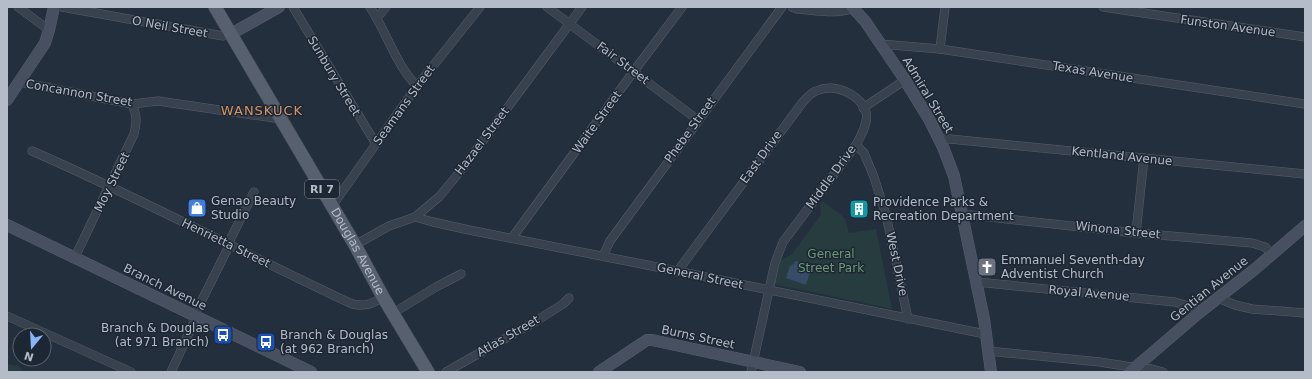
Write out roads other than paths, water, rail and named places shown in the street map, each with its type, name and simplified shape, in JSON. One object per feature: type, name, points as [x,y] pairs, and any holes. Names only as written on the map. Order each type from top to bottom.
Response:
[{"type":"main road","points":[[7,100],[45,43],[54,7]]},
{"type":"main road","name":"Douglas Avenue","points":[[215,7],[428,372]]},
{"type":"main road","points":[[231,34],[279,7]]},
{"type":"main road","name":"Admiral Street","points":[[852,8],[865,21],[905,80],[940,139],[954,176],[984,319],[991,372]]},
{"type":"main road","name":"Branch Avenue","points":[[7,225],[311,372]]},
{"type":"main road","name":"Gentian Avenue","points":[[1133,370],[1200,312],[1255,269],[1305,226]]},
{"type":"main road","name":"Burns Street","points":[[599,372],[647,340],[652,340],[752,367],[800,372]]},
{"type":"street","points":[[18,7],[49,30]]},
{"type":"street","name":"O Neil Street","points":[[62,7],[224,36],[231,34]]},
{"type":"street","name":"Sunbury Street","points":[[293,7],[376,144]]},
{"type":"street","points":[[370,7],[399,61],[411,80],[418,86]]},
{"type":"street","points":[[377,18],[386,7]]},
{"type":"street","name":"Seamans Street","points":[[332,206],[418,86],[480,7]]},
{"type":"street","name":"Fair Street","points":[[547,7],[698,120]]},
{"type":"street","name":"Hazael Street","points":[[355,245],[389,226],[415,217],[439,197],[462,169],[582,7]]},
{"type":"street","name":"Waite Street","points":[[512,238],[682,7]]},
{"type":"street","name":"Phebe Street","points":[[603,256],[610,241],[782,7]]},
{"type":"street","points":[[792,7],[797,9],[836,11],[846,11],[852,8]]},
{"type":"street","points":[[940,49],[945,7]]},
{"type":"street","name":"Funston Avenue","points":[[1103,7],[1305,37]]},
{"type":"street","name":"Texas Avenue","points":[[880,44],[940,49],[1305,104]]},
{"type":"street","points":[[863,108],[905,80]]},
{"type":"street","name":"Concannon Street","points":[[19,82],[132,104],[158,101],[281,119]]},
{"type":"street","name":"East Drive","points":[[677,272],[795,111],[810,95],[817,90],[828,88],[838,89],[856,98],[863,108]]},
{"type":"street","name":"Moy Street","points":[[75,257],[134,134],[137,125],[137,117],[132,104]]},
{"type":"street","name":"Middle Drive","points":[[752,367],[775,263],[783,242],[856,144],[866,122],[866,113],[863,108]]},
{"type":"street","name":"Kentland Avenue","points":[[940,139],[1305,174]]},
{"type":"street","name":"West Drive","points":[[856,144],[864,154],[874,177],[886,215],[908,319]]},
{"type":"street","name":"Henrietta Street","points":[[32,151],[110,186],[352,304],[368,306],[383,297]]},
{"type":"street","points":[[1136,233],[1144,158]]},
{"type":"street","points":[[171,372],[194,322],[197,310],[254,192]]},
{"type":"street","name":"Winona Street","points":[[962,216],[971,214],[1136,233],[1252,244],[1265,247],[1272,254]]},
{"type":"street","name":"General Street","points":[[415,217],[433,222],[985,334]]},
{"type":"street","points":[[393,313],[460,274]]},
{"type":"street","name":"Royal Avenue","points":[[977,282],[1175,302],[1195,308],[1200,312]]},
{"type":"street","name":"Atlas Street","points":[[446,372],[536,321],[563,304],[569,298]]},
{"type":"street","points":[[1218,298],[1252,309],[1305,313]]},
{"type":"street","points":[[7,316],[131,372]]},
{"type":"street","points":[[988,351],[1086,360],[1133,370],[1152,369],[1163,372]]},
{"type":"water","points":[[795,261],[813,265],[806,285],[786,278],[790,266],[794,264]]},
{"type":"place","name":"Genao Beauty Studio","points":[[197,208]]},
{"type":"place","name":"Providence Parks & Recreation Department","points":[[859,209]]},
{"type":"place","name":"Emmanuel Seventh-day Adventist Church","points":[[987,267]]},
{"type":"place","name":"Branch & Douglas (at 971 Branch)","points":[[223,335]]},
{"type":"place","name":"Branch & Douglas (at 962 Branch)","points":[[266,342]]},
{"type":"district","name":"WANSKUCK","points":[[262,110]]},
{"type":"park label","name":"General Street Park","points":[[831,261]]}]
